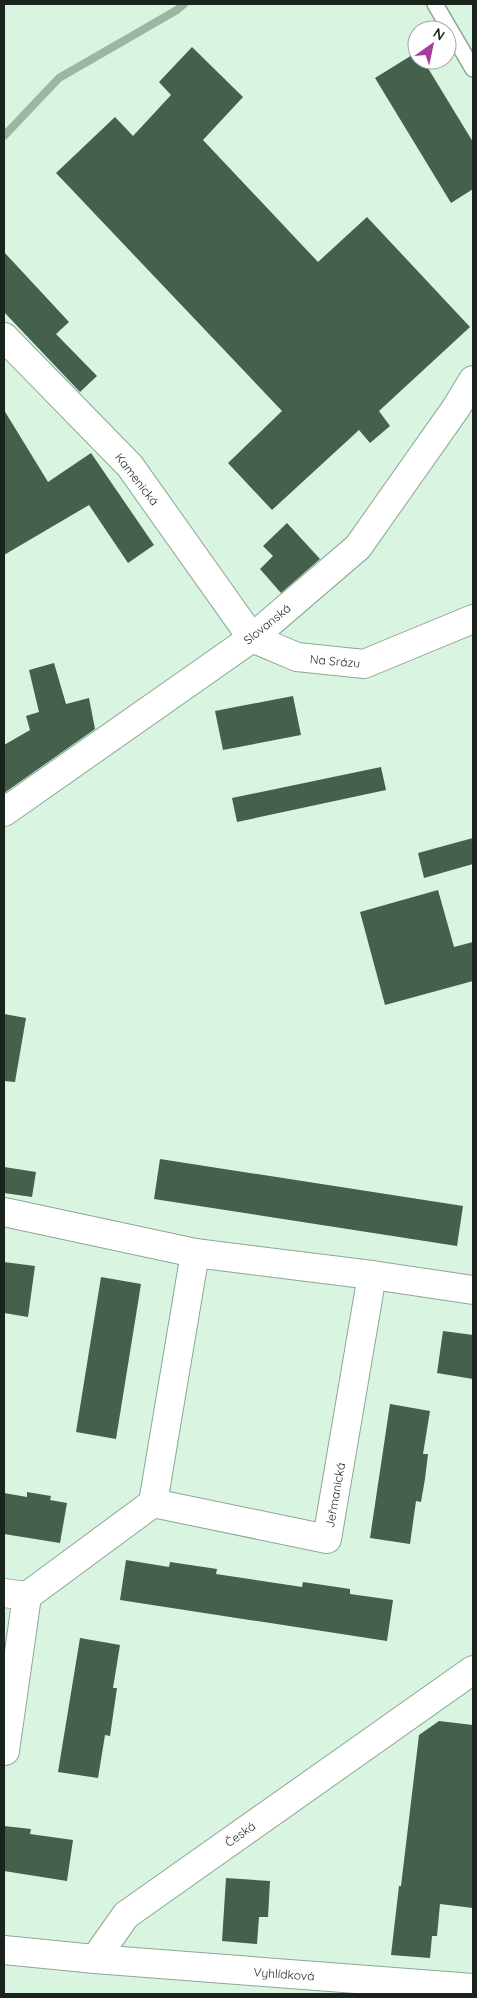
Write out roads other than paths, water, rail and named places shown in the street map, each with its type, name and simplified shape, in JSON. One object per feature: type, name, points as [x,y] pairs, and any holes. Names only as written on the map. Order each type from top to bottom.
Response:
[{"type":"street","name":"Kamenická","points":[[4,337],[130,466],[252,638]]},
{"type":"street","name":"Slovanská","points":[[4,812],[252,638],[358,547],[456,408],[473,380]]},
{"type":"street","name":"Na Srázu","points":[[252,638],[297,657],[364,664],[473,619]]},
{"type":"street","points":[[4,1212],[195,1253],[372,1275],[473,1290]]},
{"type":"street","points":[[5,1751],[16,1594],[153,1504],[195,1253]]},
{"type":"street","name":"Jeřmanická","points":[[153,1504],[328,1539],[372,1275]]},
{"type":"street","name":"Česká","points":[[96,1959],[126,1915],[473,1670]]},
{"type":"street","points":[[4,1950],[96,1959]]},
{"type":"street","name":"Vyhlídková","points":[[96,1959],[473,1988]]},
{"type":"lane","points":[[435,4],[473,69]]},
{"type":"waterway","points":[[4,136],[59,78],[177,10],[184,4]]}]
